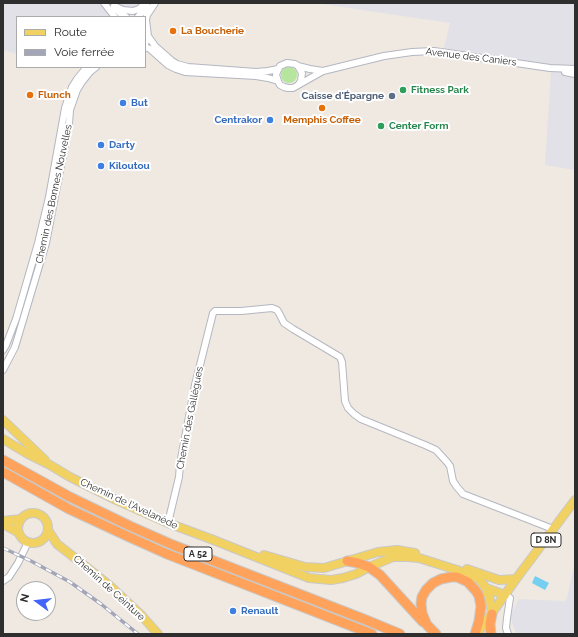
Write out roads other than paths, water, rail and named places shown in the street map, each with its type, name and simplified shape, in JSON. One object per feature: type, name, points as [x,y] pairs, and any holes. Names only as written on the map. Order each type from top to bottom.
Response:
[{"type":"highway","name":"A 52","points":[[3,460],[70,497],[173,545],[400,634]]},
{"type":"highway","name":"A 52","points":[[3,472],[69,509],[167,554],[372,634]]},
{"type":"highway","points":[[347,561],[369,566],[380,575],[436,634]]},
{"type":"highway","points":[[427,625],[422,613],[421,603],[422,597],[426,590],[433,583],[441,579],[457,577],[468,582],[479,596],[481,606],[476,634]]},
{"type":"highway","points":[[491,634],[490,624],[492,614]]},
{"type":"main road","points":[[3,420],[50,464]]},
{"type":"main road","points":[[3,439],[28,454],[50,464]]},
{"type":"main road","name":"Chemin de l'Avelanède","points":[[50,464],[70,477],[116,500],[168,523],[308,578],[331,580],[343,578],[356,574],[369,566],[393,557],[408,557],[419,558],[468,574],[479,579],[486,588],[506,595]]},
{"type":"main road","name":"D 8N","points":[[476,634],[575,500]]},
{"type":"main road","points":[[3,522],[21,519],[29,514],[38,514],[46,520],[48,525],[48,530],[44,539],[39,542]]},
{"type":"main road","points":[[19,533],[18,528],[21,519]]},
{"type":"main road","points":[[3,522],[19,533],[24,540],[28,542],[57,544]]},
{"type":"main road","name":"Chemin de Ceinture","points":[[48,530],[57,544],[110,586],[142,616],[158,634]]},
{"type":"main road","name":"Chemin de l'Avelanède","points":[[211,539],[305,567],[324,568],[378,552],[397,550],[423,554],[499,580],[516,579]]},
{"type":"main road","points":[[499,580],[506,595]]},
{"type":"main road","points":[[486,588],[492,614]]},
{"type":"street","points":[[104,3],[115,16]]},
{"type":"street","points":[[112,4],[123,10],[133,11],[139,9],[146,3]]},
{"type":"street","points":[[139,16],[150,3]]},
{"type":"street","points":[[155,3],[147,15],[146,27],[148,36],[155,46],[177,64],[188,67],[256,72],[278,69]]},
{"type":"street","points":[[112,4],[124,16]]},
{"type":"street","points":[[146,41],[148,36]]},
{"type":"street","points":[[146,47],[150,49],[168,65],[185,72],[256,76],[278,81]]},
{"type":"street","name":"Avenue des Caniers","points":[[299,84],[323,71],[384,56],[412,52],[434,51],[550,68],[575,70]]},
{"type":"street","points":[[291,63],[298,66],[302,73],[299,84],[288,88],[280,85],[276,75],[280,66],[291,63]]},
{"type":"street","name":"Avenue des Caniers","points":[[298,66],[310,70],[323,71]]},
{"type":"street","name":"Chemin des Bonnes Nouvelles","points":[[3,350],[16,319],[36,249],[49,197],[66,108],[72,87],[86,68]]},
{"type":"street","name":"Chemin des Bonnes Nouvelles","points":[[3,370],[14,347],[46,243],[69,124],[70,110],[77,90],[90,72],[95,68]]},
{"type":"street","name":"Avenue des Caniers","points":[[550,68],[575,74]]},
{"type":"street","name":"Chemin des Gallègues","points":[[168,523],[179,477],[180,464],[195,386],[213,313],[215,311],[241,311],[272,308],[277,310],[284,323],[340,357],[342,362],[345,401],[348,408],[354,414],[361,419],[436,450],[450,466],[453,481],[463,494],[553,529]]},
{"type":"street","points":[[3,581],[9,577],[18,563],[28,542]]},
{"type":"street","points":[[506,595],[510,598],[506,628],[508,634]]},
{"type":"water","points":[[535,576],[549,583],[545,590],[532,583]]},
{"type":"railway","points":[[3,548],[70,582],[101,604],[138,634]]},
{"type":"place","name":"La Boucherie","points":[[173,31]]},
{"type":"place","name":"Fitness Park","points":[[403,90]]},
{"type":"place","name":"Flunch","points":[[30,95]]},
{"type":"place","name":"Caisse d'Épargne","points":[[392,96]]},
{"type":"place","name":"But","points":[[123,103]]},
{"type":"place","name":"Memphis Coffee","points":[[322,108]]},
{"type":"place","name":"Centrakor","points":[[270,120]]},
{"type":"place","name":"Center Form","points":[[381,126]]},
{"type":"place","name":"Darty","points":[[101,145]]},
{"type":"place","name":"Kiloutou","points":[[101,166]]},
{"type":"place","name":"Renault","points":[[233,611]]}]
